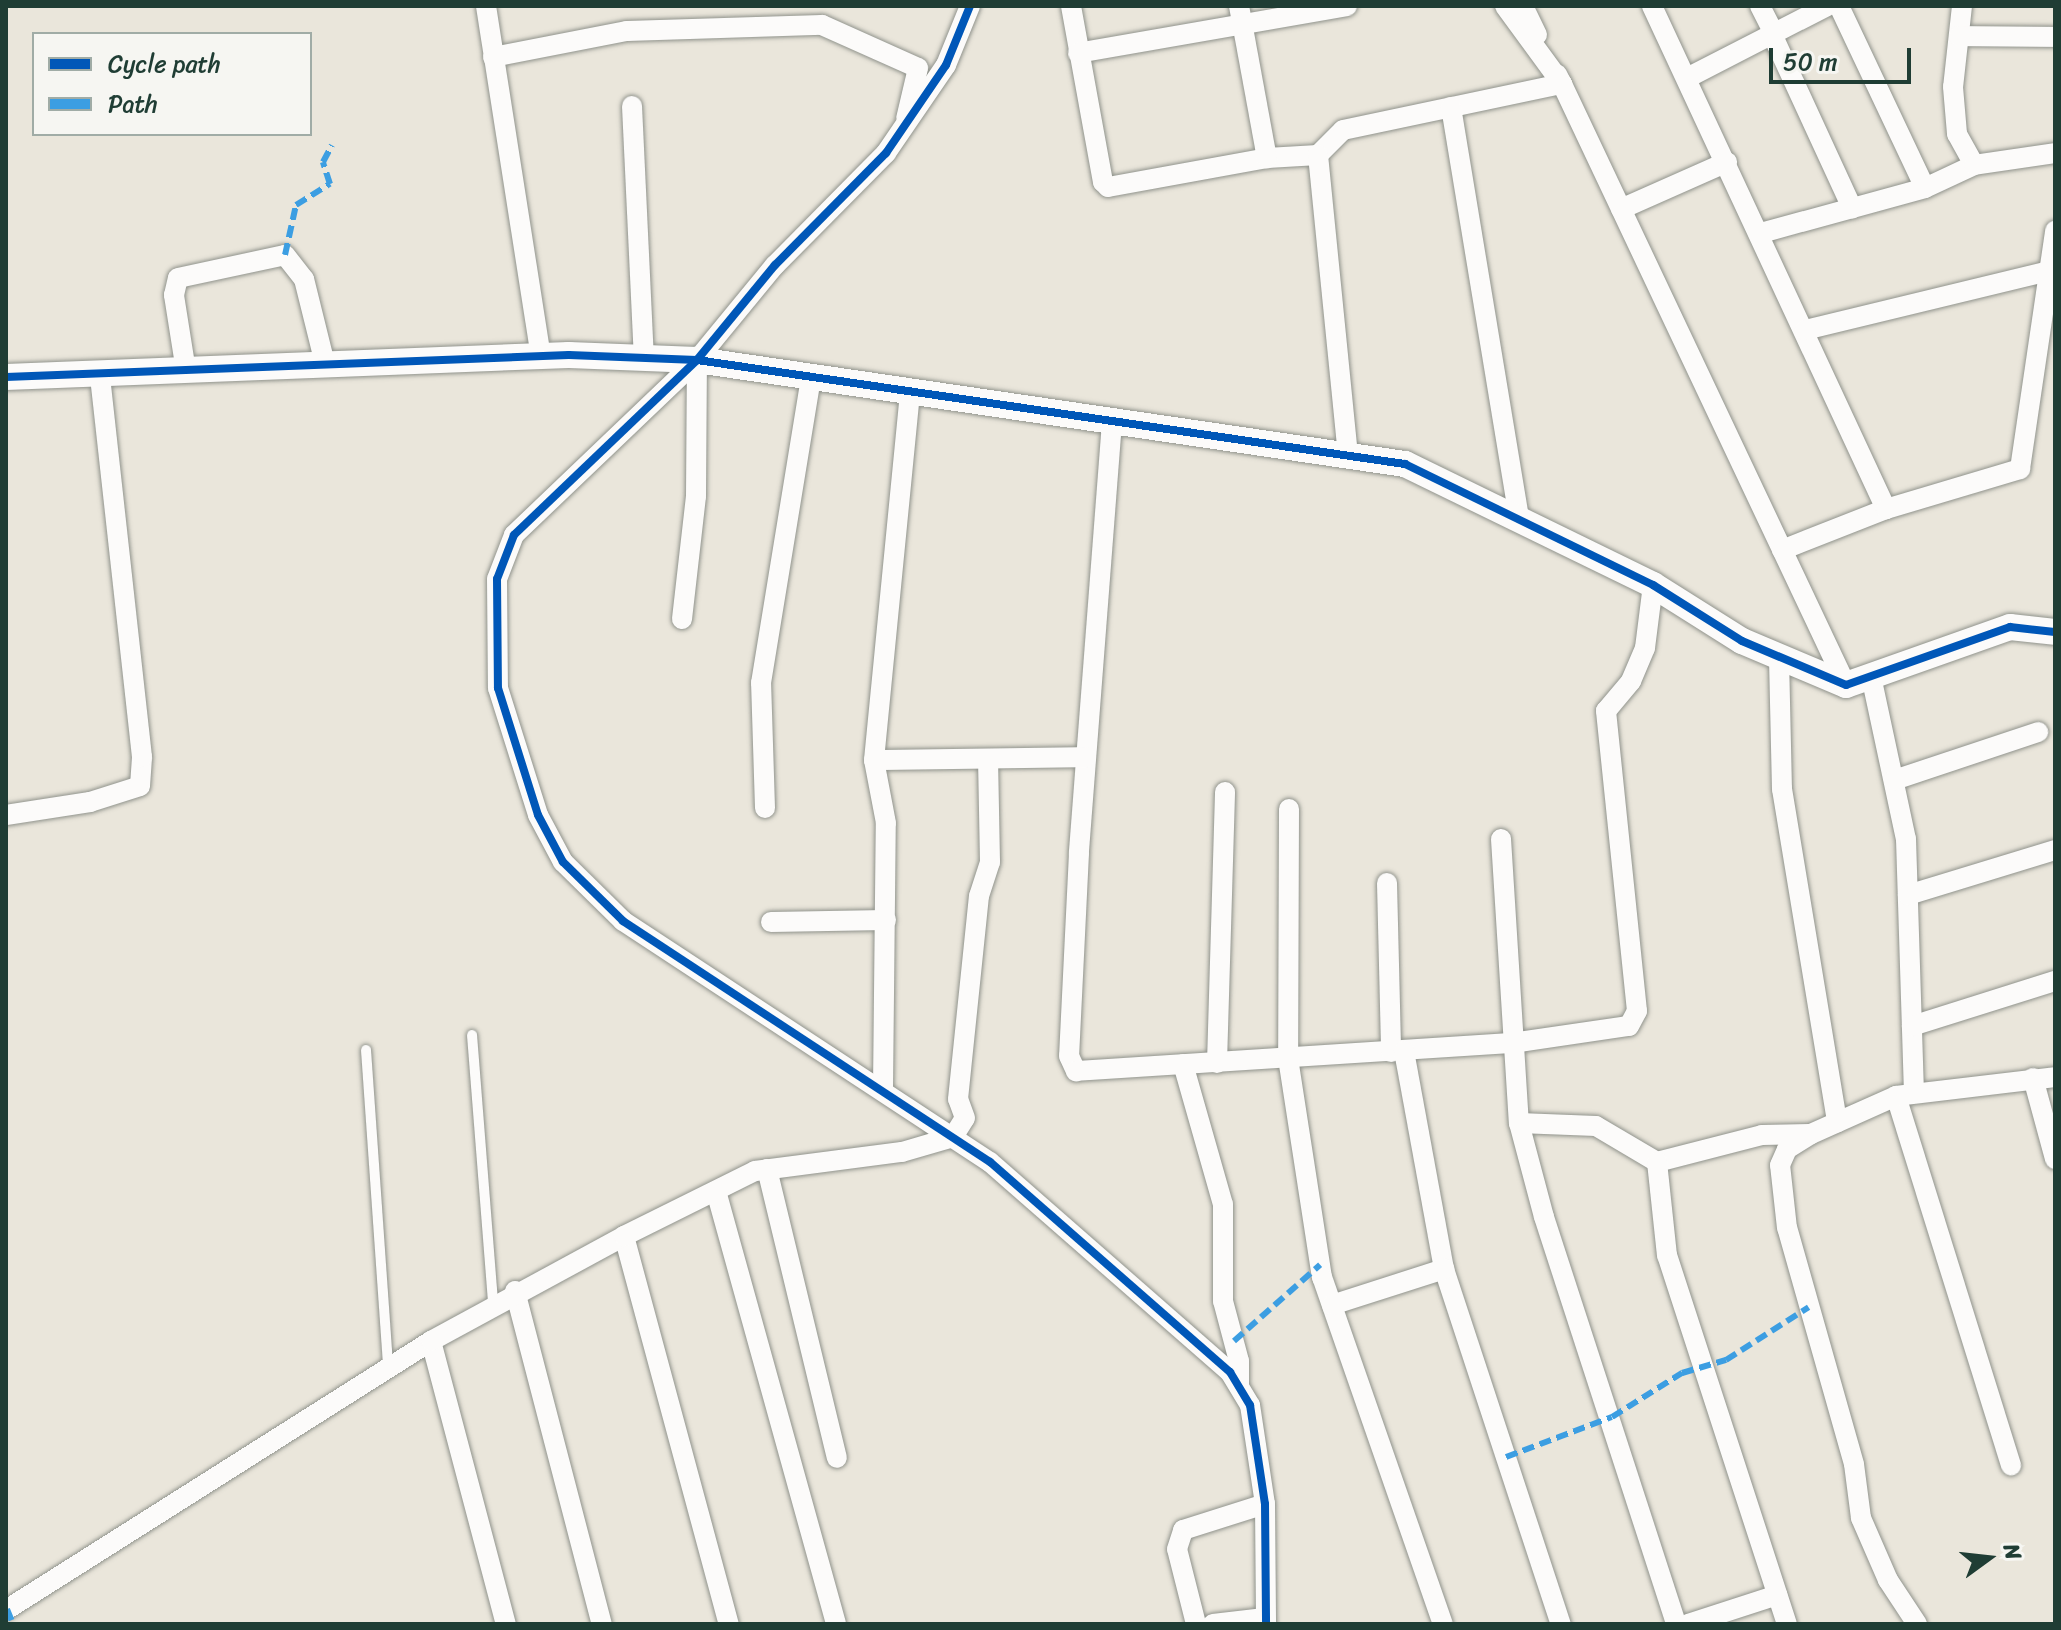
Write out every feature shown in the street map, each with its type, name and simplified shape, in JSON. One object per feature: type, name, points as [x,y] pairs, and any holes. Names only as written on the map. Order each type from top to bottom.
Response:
[{"type":"street","points":[[486,6],[541,356]]},
{"type":"street","points":[[970,6],[946,65],[903,131],[737,306],[697,360],[514,535],[497,579],[498,688],[524,780],[563,862],[623,921],[990,1162],[1218,1361],[1239,1386],[1250,1405],[1265,1504],[1265,1621],[1213,1624]]},
{"type":"street","points":[[1071,6],[1106,186],[1267,158],[1318,155],[1343,130],[1562,84]]},
{"type":"street","points":[[1239,6],[1267,158]]},
{"type":"street","points":[[1078,53],[1243,27],[1347,6]]},
{"type":"street","points":[[1505,6],[1562,84]]},
{"type":"street","points":[[1523,6],[1782,550],[1859,680],[1894,780],[1906,839],[1908,895],[1912,1026],[1905,1094],[2011,1465]]},
{"type":"street","points":[[1652,6],[1761,233],[1886,509]]},
{"type":"street","points":[[1760,6],[1852,208]]},
{"type":"street","points":[[1687,78],[1827,6]]},
{"type":"street","points":[[1839,6],[1925,188]]},
{"type":"street","points":[[1962,6],[1953,87],[1957,134],[1974,165]]},
{"type":"street","points":[[493,57],[627,31],[823,15],[918,68],[903,131]]},
{"type":"street","points":[[1959,36],[2055,37]]},
{"type":"street","points":[[632,106],[644,358]]},
{"type":"street","points":[[1451,107],[1519,516]]},
{"type":"street","points":[[1761,233],[1925,188],[1974,165],[2055,153]]},
{"type":"street","points":[[1318,155],[1348,455]]},
{"type":"street","points":[[1621,209],[1727,162]]},
{"type":"street","points":[[1782,550],[1886,509],[2020,469],[2055,231]]},
{"type":"street","points":[[186,371],[174,295],[178,278],[285,255],[304,279],[325,364]]},
{"type":"street","points":[[1805,330],[2049,271]]},
{"type":"street","points":[[6,377],[541,356],[697,360],[1405,464],[1519,516],[1653,585],[1779,658],[1859,680],[2010,627],[2055,632]]},
{"type":"street","points":[[682,619],[696,496],[697,360]]},
{"type":"street","points":[[6,815],[90,802],[140,786],[142,757],[100,374]]},
{"type":"street","points":[[765,808],[761,683],[811,377]]},
{"type":"street","points":[[883,1089],[886,823],[874,760],[910,392]]},
{"type":"street","points":[[1112,422],[1086,757],[1069,1056],[1076,1071],[1512,1043],[1575,1037],[1629,1026],[1635,1020],[1606,711],[1631,681],[1645,648],[1653,585]]},
{"type":"street","points":[[1779,658],[1782,789],[1837,1122]]},
{"type":"street","points":[[1894,780],[2038,732]]},
{"type":"street","points":[[874,760],[1086,757]]},
{"type":"street","points":[[6,1610],[431,1341],[515,1291],[624,1236],[767,1169],[902,1152],[953,1137],[965,1118],[958,1099],[979,896],[990,862],[988,759]]},
{"type":"street","points":[[1217,1063],[1225,792]]},
{"type":"street","points":[[1289,809],[1288,1058],[1322,1277],[1443,1624]]},
{"type":"street","points":[[1501,839],[1519,1123],[1544,1217],[1676,1624]]},
{"type":"street","points":[[1908,895],[2055,850]]},
{"type":"street","points":[[1387,883],[1398,1052],[1444,1269],[1561,1624]]},
{"type":"street","points":[[771,922],[886,920]]},
{"type":"street","points":[[1912,1026],[2055,981]]},
{"type":"street","points":[[1183,1064],[1223,1204],[1223,1301],[1239,1361],[1239,1386]]},
{"type":"street","points":[[1917,1624],[1866,1534],[1854,1464],[1787,1228],[1780,1165],[1787,1149],[1811,1134],[1905,1094],[2055,1077]]},
{"type":"street","points":[[2033,1078],[2055,1159]]},
{"type":"street","points":[[1519,1123],[1596,1126],[1657,1162],[1762,1135],[1811,1134]]},
{"type":"street","points":[[1657,1162],[1667,1255],[1787,1624]]},
{"type":"street","points":[[767,1169],[837,1458]]},
{"type":"street","points":[[716,1191],[836,1624]]},
{"type":"street","points":[[624,1236],[729,1624]]},
{"type":"street","points":[[1332,1305],[1444,1269]]},
{"type":"street","points":[[515,1291],[602,1624]]},
{"type":"street","points":[[431,1341],[506,1624]]},
{"type":"street","points":[[1196,1624],[1177,1549],[1183,1530],[1265,1504]]},
{"type":"street","points":[[1688,1624],[1777,1595]]},
{"type":"lane","points":[[472,1035],[493,1304]]},
{"type":"lane","points":[[366,1050],[388,1368]]},
{"type":"marked path","points":[[285,255],[296,205],[330,184],[323,162],[332,145]]},
{"type":"marked path","points":[[1234,1341],[1320,1265]]},
{"type":"marked path","points":[[1506,1457],[1612,1417],[1682,1373],[1726,1360],[1809,1307]]},
{"type":"marked path","points":[[7,1609],[13,1624]]},
{"type":"cycle path","points":[[970,6],[946,65],[886,153],[775,265],[697,360],[514,535],[497,579],[498,688],[538,815],[563,862],[623,921],[990,1162],[1230,1372],[1250,1405],[1265,1504],[1266,1624]]},
{"type":"cycle path","points":[[6,377],[569,355],[697,360],[1405,464],[1653,585],[1742,641],[1846,685],[2010,627],[2055,632]]}]
